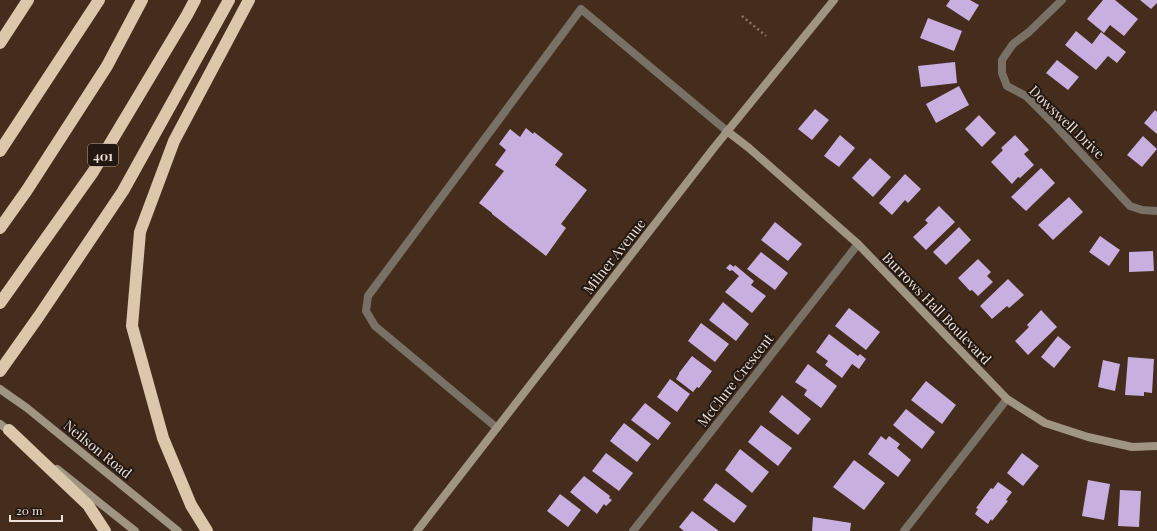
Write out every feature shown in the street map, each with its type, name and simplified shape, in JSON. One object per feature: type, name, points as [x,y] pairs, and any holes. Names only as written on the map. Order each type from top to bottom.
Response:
[{"type":"highway","points":[[0,44],[28,0]]},
{"type":"highway","points":[[0,151],[99,0]]},
{"type":"highway","points":[[0,228],[27,190],[107,66],[142,0]]},
{"type":"highway","name":"401","points":[[0,303],[93,172],[195,0]]},
{"type":"highway","points":[[0,371],[123,191],[229,0]]},
{"type":"highway","points":[[207,531],[191,505],[163,438],[132,326],[140,232],[174,141],[249,0]]},
{"type":"highway","points":[[4,427],[88,505],[105,531]]},
{"type":"main road","name":"Milner Avenue","points":[[417,531],[727,131],[834,0]]},
{"type":"main road","name":"Burrows Hall Boulevard","points":[[727,131],[749,148],[858,244],[1007,399],[1045,423],[1088,437],[1132,447],[1157,446]]},
{"type":"main road","name":"Neilson Road","points":[[0,389],[27,408],[178,531]]},
{"type":"main road","points":[[4,427],[135,531]]},
{"type":"street","name":"Dowswell Drive","points":[[1062,0],[1029,32],[1013,44],[1002,60],[1002,73],[1007,86],[1026,96],[1054,123],[1130,206],[1142,210],[1157,211]]},
{"type":"street","points":[[497,428],[375,326],[366,311],[368,296],[581,9],[727,131]]},
{"type":"street","name":"McClure Crescent","points":[[633,531],[858,244]]},
{"type":"street","points":[[904,531],[1007,399]]},
{"type":"path","points":[[742,16],[766,36]]},
{"type":"building","points":[[950,0],[970,0],[979,5],[969,21],[946,6]]},
{"type":"building","points":[[1103,0],[1115,0],[1138,19],[1124,36],[1110,25],[1104,33],[1087,19]]},
{"type":"building","points":[[1140,0],[1157,0],[1157,3],[1151,9]]},
{"type":"building","points":[[928,18],[962,31],[954,51],[920,38]]},
{"type":"building","points":[[1076,31],[1092,44],[1101,32],[1126,52],[1117,63],[1108,56],[1096,70],[1065,45]]},
{"type":"building","points":[[1057,60],[1079,77],[1068,90],[1046,73]]},
{"type":"building","points":[[955,62],[957,83],[921,87],[918,66]]},
{"type":"building","points":[[959,86],[969,105],[936,123],[926,104]]},
{"type":"building","points":[[815,109],[829,120],[812,140],[798,129]]},
{"type":"building","points":[[1155,110],[1157,112],[1157,134],[1144,123]]},
{"type":"building","points":[[979,115],[996,133],[982,147],[965,129]]},
{"type":"building","points":[[526,128],[533,134],[534,132],[563,154],[555,165],[587,190],[561,224],[566,228],[546,256],[479,203],[504,171],[495,165],[506,150],[499,144],[510,129],[520,137]]},
{"type":"building","points":[[840,135],[855,148],[839,167],[824,156]]},
{"type":"building","points":[[1015,135],[1029,150],[1024,154],[1034,165],[1020,178],[1018,177],[1012,184],[991,162],[1003,150],[1001,148]]},
{"type":"building","points":[[1143,136],[1157,149],[1142,167],[1127,155]]},
{"type":"building","points":[[870,158],[891,177],[873,197],[852,178]]},
{"type":"building","points":[[1041,168],[1055,183],[1026,211],[1011,197]]},
{"type":"building","points":[[905,174],[921,189],[908,203],[905,200],[892,215],[879,203]]},
{"type":"building","points":[[1069,197],[1083,212],[1053,240],[1038,225]]},
{"type":"building","points":[[939,206],[955,222],[926,250],[913,237],[928,223],[925,220]]},
{"type":"building","points":[[775,222],[802,244],[788,261],[761,240]]},
{"type":"building","points":[[959,227],[971,240],[946,265],[933,252]]},
{"type":"building","points":[[1100,236],[1120,250],[1109,266],[1089,252]]},
{"type":"building","points":[[1153,251],[1154,271],[1129,272],[1129,252]]},
{"type":"building","points":[[761,252],[788,273],[775,290],[747,269]]},
{"type":"building","points":[[978,259],[991,272],[987,276],[993,282],[978,296],[972,290],[970,291],[958,278]]},
{"type":"building","points":[[730,264],[734,267],[735,265],[754,281],[751,285],[766,296],[752,313],[725,292],[739,276],[732,270],[730,271],[726,268]]},
{"type":"building","points":[[1008,279],[1024,295],[1009,308],[1007,306],[992,319],[980,306]]},
{"type":"building","points":[[723,302],[749,324],[736,341],[709,320]]},
{"type":"building","points":[[849,308],[880,332],[866,350],[835,326]]},
{"type":"building","points":[[1041,310],[1057,327],[1028,355],[1015,341],[1029,327],[1027,325]]},
{"type":"building","points":[[701,323],[729,344],[715,362],[688,341]]},
{"type":"building","points":[[829,334],[858,356],[860,354],[866,359],[859,369],[852,364],[842,378],[825,365],[828,361],[816,352]]},
{"type":"building","points":[[1058,336],[1071,347],[1054,368],[1041,357]]},
{"type":"building","points":[[692,356],[712,371],[699,388],[697,387],[693,392],[676,379]]},
{"type":"building","points":[[1128,357],[1154,359],[1152,393],[1144,392],[1144,396],[1125,395]]},
{"type":"building","points":[[1103,360],[1120,364],[1115,391],[1098,387]]},
{"type":"building","points":[[808,364],[837,386],[821,408],[804,395],[807,390],[795,382]]},
{"type":"building","points":[[670,379],[690,394],[677,412],[657,397]]},
{"type":"building","points":[[926,381],[956,405],[942,424],[911,400]]},
{"type":"building","points":[[782,395],[811,419],[798,435],[769,412]]},
{"type":"building","points":[[645,403],[671,423],[658,440],[631,420]]},
{"type":"building","points":[[906,409],[935,432],[922,449],[893,425]]},
{"type":"building","points":[[624,423],[651,444],[637,462],[610,441]]},
{"type":"building","points":[[761,425],[792,448],[778,466],[748,442]]},
{"type":"building","points":[[881,436],[886,440],[889,436],[900,444],[897,448],[911,460],[898,477],[868,454]]},
{"type":"building","points":[[740,449],[769,472],[752,493],[725,470]]},
{"type":"building","points":[[606,453],[633,473],[619,491],[592,471]]},
{"type":"building","points":[[1022,453],[1039,466],[1023,486],[1007,473]]},
{"type":"building","points":[[854,460],[885,483],[864,510],[833,487]]},
{"type":"building","points":[[584,476],[610,496],[609,498],[612,500],[606,506],[604,504],[597,514],[570,492]]},
{"type":"building","points":[[1088,480],[1110,484],[1104,520],[1082,516]]},
{"type":"building","points":[[998,482],[1012,492],[1006,500],[1008,501],[988,524],[975,514],[978,509],[976,508],[991,488],[993,489]]},
{"type":"building","points":[[716,483],[747,506],[734,523],[703,500]]},
{"type":"building","points":[[1120,490],[1141,491],[1139,527],[1118,526]]},
{"type":"building","points":[[560,494],[581,510],[568,527],[547,511]]},
{"type":"building","points":[[692,511],[719,531],[684,531],[679,527]]},
{"type":"building","points":[[813,517],[851,523],[850,531],[812,531]]}]
